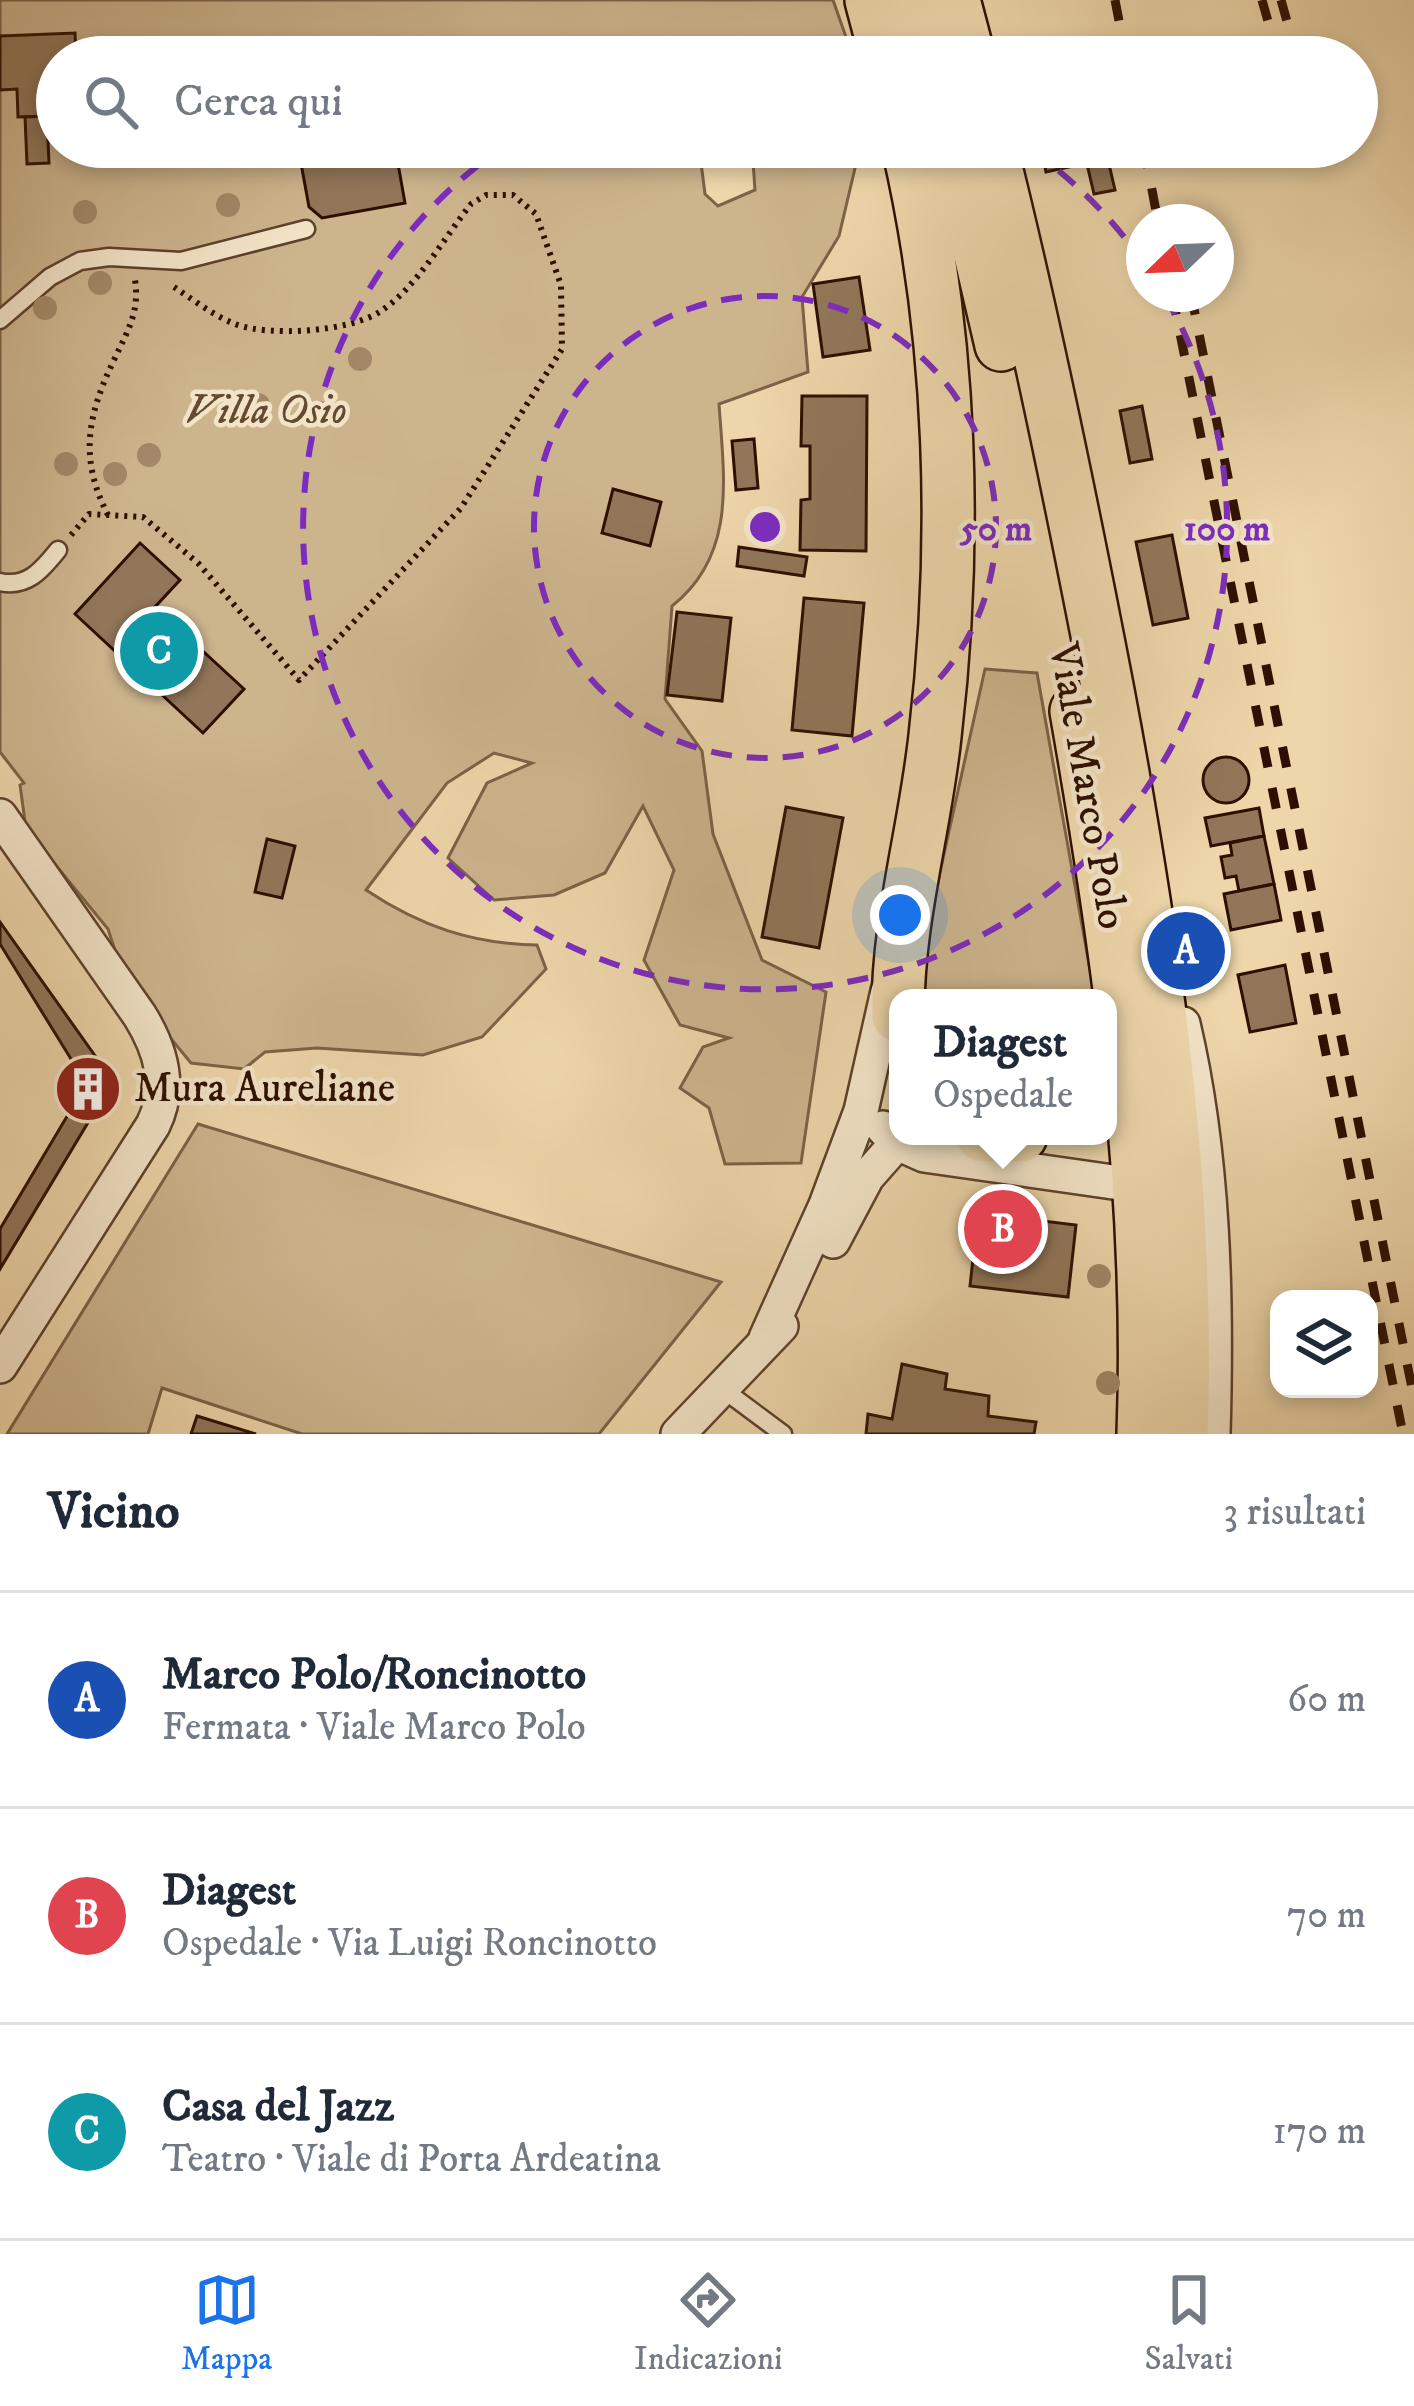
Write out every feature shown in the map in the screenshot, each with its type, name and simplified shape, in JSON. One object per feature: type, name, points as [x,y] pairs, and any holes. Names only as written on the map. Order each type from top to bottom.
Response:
[{"type":"main road","points":[[872,0],[881,36]]},
{"type":"main road","points":[[916,0],[926,36]]},
{"type":"main road","points":[[954,0],[965,36]]},
{"type":"main road","points":[[978,36],[988,0]]},
{"type":"main road","points":[[900,989],[906,910],[935,738],[946,568],[940,344],[912,168]]},
{"type":"main road","name":"Viale Marco Polo","points":[[960,168],[1053,589],[1095,820],[1111,989]]},
{"type":"main road","name":"Viale Marco Polo","points":[[997,168],[1062,460],[1159,994],[1158,1188],[1143,1434]]},
{"type":"main road","name":"Viale Marco Polo","points":[[1117,1048],[1158,1188],[1184,1312],[1183,1434]]},
{"type":"street","points":[[0,816],[140,1016],[157,1051],[164,1086],[153,1125],[0,1366]]},
{"type":"street","name":"Viale Marco Polo","points":[[1143,886],[1182,1019],[1198,1104],[1214,1312],[1214,1434]]},
{"type":"street","points":[[766,1339],[826,1205],[866,1094],[906,910]]},
{"type":"street","points":[[866,1094],[889,1134]]},
{"type":"street","points":[[678,1434],[786,1319],[824,1260],[867,1177],[895,1145]]},
{"type":"street","points":[[902,1145],[924,1155],[1158,1188]]},
{"type":"lane","points":[[0,320],[68,265],[91,258],[181,261],[306,229]]},
{"type":"lane","points":[[0,582],[26,581],[58,550]]},
{"type":"lane","points":[[719,1387],[783,1434]]},
{"type":"path","points":[[58,550],[89,514],[143,517],[198,563],[299,680],[461,508],[562,349],[562,285],[536,214],[513,195],[486,195],[471,204],[383,310],[362,321],[332,327],[240,326],[138,260]]},
{"type":"path","points":[[108,514],[92,484],[88,460],[98,399],[136,316],[138,260]]},
{"type":"green space","name":"Villa Osio","points":[[0,0],[833,0],[846,36],[36,36],[36,168],[702,168],[705,194],[718,206],[755,190],[753,168],[855,168],[839,236],[802,297],[808,372],[719,404],[722,514],[707,563],[693,586],[672,606],[665,699],[702,751],[713,834],[762,960],[826,992],[801,1163],[725,1164],[709,1108],[680,1088],[703,1047],[729,1038],[680,1025],[644,960],[674,870],[643,806],[605,873],[554,895],[494,900],[448,858],[487,783],[532,763],[494,753],[447,783],[366,890],[447,931],[537,945],[546,969],[482,1037],[423,1055],[317,1048],[265,1052],[244,1069],[191,1063],[126,984],[108,929],[26,829],[20,785],[24,783],[0,752]]},
{"type":"green space","points":[[985,669],[1037,673],[1093,989],[917,989]]},
{"type":"green space","points":[[198,1124],[721,1282],[599,1434],[302,1434],[162,1388],[148,1434],[7,1434]]},
{"type":"building","points":[[75,33],[36,36],[36,117],[18,117],[17,89],[0,90],[0,36]]},
{"type":"building","points":[[36,116],[36,164],[27,164],[25,117]]},
{"type":"building","points":[[302,168],[399,168],[405,203],[322,218],[309,207]]},
{"type":"building","points":[[1088,168],[1110,168],[1115,190],[1094,194]]},
{"type":"building","points":[[859,277],[870,350],[823,357],[813,284]]},
{"type":"building","points":[[802,396],[867,396],[866,551],[800,550],[801,500],[810,499],[810,446],[801,446]]},
{"type":"building","points":[[1142,406],[1152,459],[1130,463],[1120,411]]},
{"type":"building","points":[[754,439],[758,488],[736,490],[732,441]]},
{"type":"building","points":[[613,489],[661,502],[650,546],[602,533]]},
{"type":"building","points":[[1172,535],[1188,618],[1153,625],[1136,542]]},
{"type":"building","points":[[140,543],[180,580],[155,607],[244,689],[203,733],[75,614]]},
{"type":"building","points":[[739,547],[807,557],[804,576],[737,566]]},
{"type":"building","points":[[804,598],[864,603],[852,736],[792,730]]},
{"type":"building","points":[[677,612],[731,618],[722,701],[667,695]]},
{"type":"building","points":[[1226,757],[1242,764],[1249,780],[1242,796],[1226,803],[1210,796],[1203,780],[1210,764]]},
{"type":"building","points":[[786,807],[843,818],[819,948],[762,937]]},
{"type":"building","points":[[1259,808],[1264,836],[1211,846],[1205,818]]},
{"type":"building","points":[[1264,836],[1274,884],[1239,891],[1236,876],[1225,878],[1221,857],[1232,855],[1230,843]]},
{"type":"building","points":[[267,839],[295,846],[282,898],[255,892]]},
{"type":"building","points":[[1274,884],[1281,920],[1231,930],[1224,894]]},
{"type":"building","name":"Mura Aureliane","points":[[0,922],[113,1081],[0,1269],[0,1229],[72,1108],[71,1059],[0,944]]},
{"type":"building","points":[[1285,965],[1296,1023],[1250,1032],[1238,975]]},
{"type":"building","points":[[978,1213],[1076,1225],[1068,1297],[970,1286]]},
{"type":"building","points":[[902,1364],[947,1374],[945,1389],[989,1396],[988,1416],[1036,1422],[1034,1434],[866,1434],[868,1414],[892,1419]]},
{"type":"building","points":[[197,1416],[256,1434],[191,1434]]},
{"type":"railway","points":[[1115,0],[1122,36]]},
{"type":"railway","points":[[1262,0],[1272,36]]},
{"type":"railway","points":[[1281,0],[1291,36]]},
{"type":"railway","points":[[1148,168],[1155,204]]},
{"type":"railway","points":[[1176,312],[1403,1434]]},
{"type":"railway","points":[[1195,312],[1414,1398]]},
{"type":"place","name":"Casa del Jazz","points":[[159,651]]},
{"type":"place","name":"Marco Polo/Roncinotto","points":[[1186,951]]},
{"type":"place","name":"Mura Aureliane","points":[[88,1089]]},
{"type":"place","name":"Diagest","points":[[1003,1229]]}]
